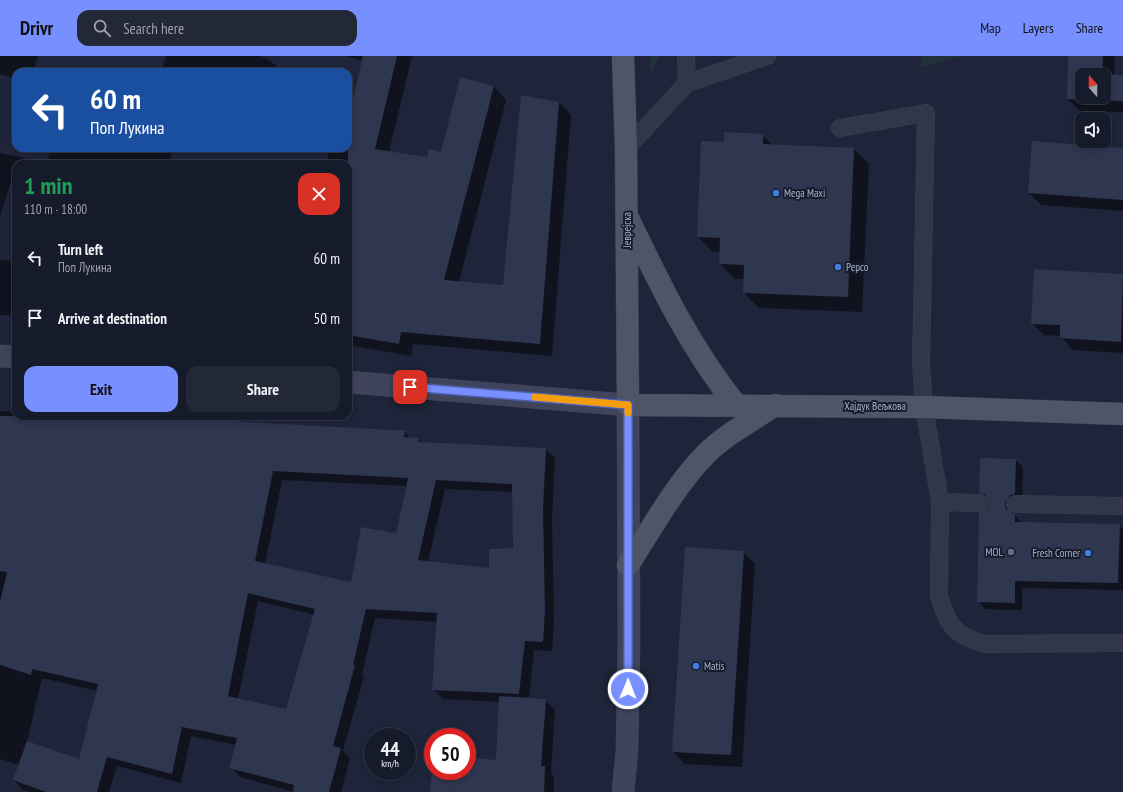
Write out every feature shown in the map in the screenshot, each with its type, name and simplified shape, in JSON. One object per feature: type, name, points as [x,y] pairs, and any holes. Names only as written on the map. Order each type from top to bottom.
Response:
[{"type":"main road","name":"Јеврејска","points":[[623,56],[626,149],[628,405]]},
{"type":"main road","points":[[626,215],[660,284],[694,347],[736,405]]},
{"type":"main road","points":[[0,356],[12,357]]},
{"type":"main road","points":[[352,382],[628,405],[629,643],[627,751],[623,792]]},
{"type":"main road","name":"Хајдук Вељкова","points":[[628,405],[924,406],[1123,414]]},
{"type":"main road","points":[[628,565],[679,487],[705,454],[728,436],[775,406]]},
{"type":"lane","points":[[686,56],[687,82]]},
{"type":"lane","points":[[626,149],[687,82],[767,56]]},
{"type":"lane","points":[[840,128],[926,113],[921,364],[924,406],[940,502],[939,595],[942,606],[957,632],[967,640],[985,644],[1123,643]]},
{"type":"lane","points":[[940,502],[979,503]]},
{"type":"lane","points":[[1015,504],[1123,506]]},
{"type":"shaded area","points":[[650,56],[660,56],[651,74]]},
{"type":"shaded area","points":[[921,56],[962,56],[921,68]]},
{"type":"building","points":[[363,56],[397,56],[375,149],[427,157],[429,149],[441,152],[460,77],[494,86],[444,280],[503,285],[521,95],[559,102],[540,344],[401,332],[399,344],[352,336],[352,160],[348,160],[348,152],[352,152],[352,103]]},
{"type":"building","points":[[1068,56],[1103,56],[1102,68],[1075,68],[1075,99],[1067,99]]},
{"type":"building","points":[[1111,74],[1123,75],[1123,101],[1111,101]]},
{"type":"building","name":"Mega Maxi","points":[[724,132],[763,134],[763,144],[854,148],[848,297],[743,293],[744,265],[719,264],[720,238],[697,237],[701,141],[724,142]]},
{"type":"building","points":[[1032,141],[1075,144],[1075,148],[1123,148],[1123,200],[1028,193]]},
{"type":"building","points":[[1034,269],[1123,274],[1121,342],[1060,338],[1060,325],[1031,324]]},
{"type":"building","points":[[0,416],[12,416],[12,420],[211,420],[405,430],[404,437],[419,438],[418,442],[546,448],[543,509],[545,611],[543,642],[525,641],[519,694],[432,690],[437,613],[366,609],[353,665],[355,665],[333,746],[341,748],[329,792],[293,792],[294,785],[229,768],[237,738],[182,727],[172,774],[107,757],[97,792],[46,792],[13,780],[27,741],[79,759],[98,684],[32,669],[31,675],[0,665],[0,602],[7,572],[0,571]],"holes":[[[273,471],[408,478],[396,533],[361,527],[351,582],[255,561]],[[436,480],[512,484],[513,548],[489,549],[489,568],[418,560]],[[248,593],[315,609],[286,709],[228,696]]]},
{"type":"building","points":[[980,458],[1016,459],[1015,494],[1010,495],[1005,503],[1006,509],[1015,514],[1015,522],[1120,524],[1118,583],[1015,581],[1015,603],[977,602],[979,513],[987,509],[989,503],[985,495],[979,493]]},
{"type":"building","points":[[685,547],[744,551],[731,755],[672,752]]},
{"type":"building","points":[[499,696],[546,699],[541,766],[545,766],[544,792],[430,792],[431,780],[476,780],[476,758],[496,760]]},
{"type":"slow traffic","points":[[535,397],[628,405],[628,413]]},
{"type":"place","name":"Mega Maxi","points":[[776,193]]},
{"type":"place","name":"Pepco","points":[[838,267]]},
{"type":"place","name":"MOL","points":[[1011,552]]},
{"type":"place","name":"Fresh Corner","points":[[1088,553]]},
{"type":"place","name":"Matis","points":[[696,666]]},
{"type":"route","points":[[410,387],[628,405],[628,689]]}]
